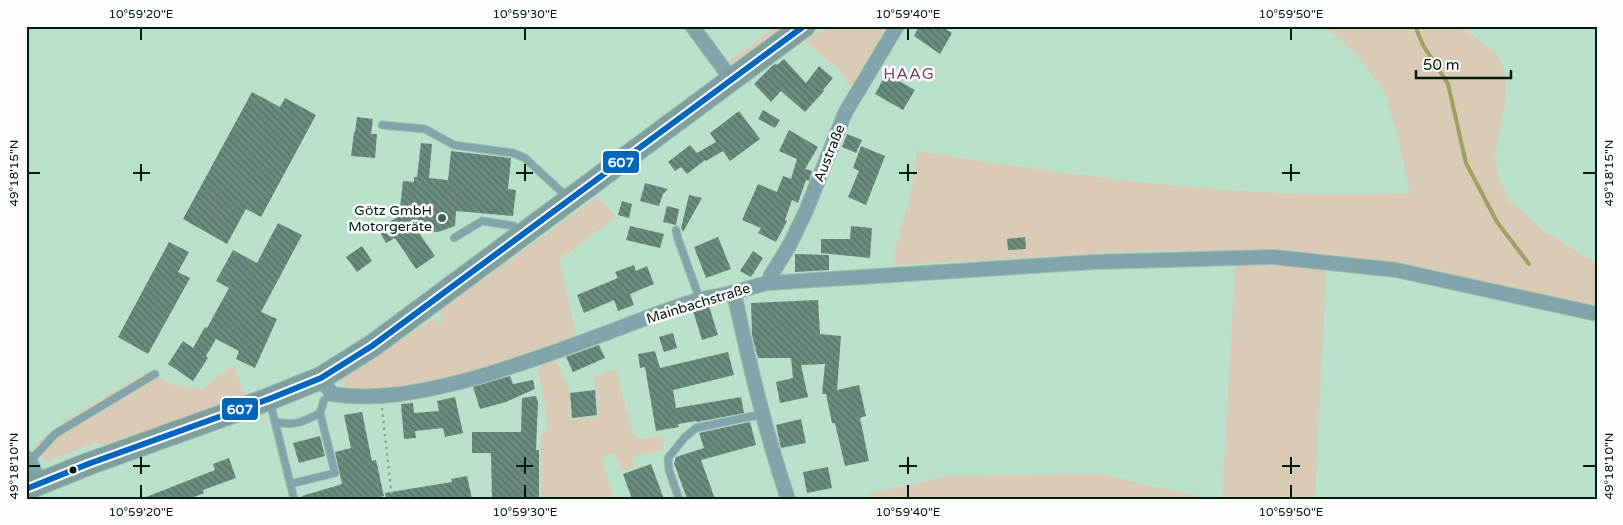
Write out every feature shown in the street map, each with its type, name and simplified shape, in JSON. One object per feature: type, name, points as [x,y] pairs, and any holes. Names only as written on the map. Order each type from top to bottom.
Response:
[{"type":"main road","points":[[33,485],[270,399],[326,386],[372,346],[571,201],[804,26]]},
{"type":"street","points":[[692,26],[732,80]]},
{"type":"street","name":"Austraße","points":[[768,283],[806,211],[845,113],[897,26]]},
{"type":"street","name":"Mainbachstraße","points":[[326,386],[352,397],[381,397],[442,386],[499,372],[700,300],[768,283],[1095,262],[1273,257],[1396,270],[1597,314]]},
{"type":"street","points":[[734,293],[747,359],[788,499]]},
{"type":"street","points":[[28,459],[33,485]]},
{"type":"lane","points":[[382,125],[425,129],[454,145],[513,153],[525,158],[571,201]]},
{"type":"lane","points":[[454,238],[482,221],[514,226],[522,237]]},
{"type":"lane","points":[[676,230],[700,300]]},
{"type":"lane","points":[[28,459],[55,434],[155,374]]},
{"type":"lane","points":[[290,484],[335,473],[320,413],[326,386]]},
{"type":"lane","points":[[270,399],[294,499]]},
{"type":"lane","points":[[275,422],[290,425],[305,421],[320,413]]},
{"type":"lane","points":[[679,499],[669,470],[668,458],[685,437],[696,428],[763,414]]},
{"type":"path","points":[[381,397],[392,499]]},
{"type":"shaded area","points":[[775,26],[790,26],[725,71],[725,65]]},
{"type":"shaded area","points":[[827,26],[890,26],[854,89],[846,82],[846,75],[805,42]]},
{"type":"shaded area","points":[[1320,26],[1461,26],[1498,55],[1506,78],[1506,97],[1495,156],[1499,179],[1510,201],[1543,230],[1597,264],[1597,310],[1327,258],[1315,497],[1376,499],[1222,499],[1236,252],[1145,251],[896,265],[893,257],[910,196],[917,151],[1088,176],[1216,189],[1297,194],[1410,193],[1399,142],[1385,92],[1358,56],[1335,35]]},
{"type":"shaded area","points":[[597,197],[617,216],[559,260],[577,339],[494,367],[433,383],[374,390],[346,389],[342,379],[434,318],[439,324],[442,322],[439,311]]},
{"type":"shaded area","points":[[556,360],[569,388],[571,420],[599,416],[594,377],[616,369],[633,435],[641,439],[663,435],[664,450],[632,457],[634,467],[622,471],[615,453],[602,458],[614,499],[541,499],[541,433],[548,432],[544,399],[537,367]]},
{"type":"shaded area","points":[[235,366],[245,398],[115,446],[96,443],[46,462],[34,445],[69,418],[148,371],[173,385],[202,389],[229,367]]},
{"type":"shaded area","points":[[1100,474],[1210,499],[869,499],[867,494],[949,476]]},
{"type":"building","points":[[919,26],[941,26],[952,33],[940,54],[914,36]]},
{"type":"building","points":[[784,59],[806,83],[819,66],[833,78],[805,112],[781,91],[771,102],[754,84],[772,66],[777,65]]},
{"type":"building","points":[[886,74],[915,90],[903,110],[875,94]]},
{"type":"building","points":[[252,92],[280,107],[285,98],[316,115],[261,217],[246,209],[227,244],[183,219]]},
{"type":"building","points":[[763,110],[780,120],[775,128],[758,119]]},
{"type":"building","points":[[739,111],[760,139],[730,161],[723,151],[705,160],[687,174],[681,167],[675,171],[668,162],[690,145],[697,153],[716,142],[710,133]]},
{"type":"building","points":[[357,117],[373,119],[371,134],[377,134],[375,158],[351,156]]},
{"type":"building","points":[[789,130],[818,147],[805,169],[812,171],[809,181],[806,180],[798,203],[792,200],[785,220],[787,221],[776,242],[758,233],[761,228],[742,220],[758,184],[777,192],[783,176],[791,179],[797,159],[779,151]]},
{"type":"building","points":[[847,134],[862,140],[856,153],[842,147]]},
{"type":"building","points":[[421,143],[432,144],[429,178],[448,180],[451,151],[511,158],[508,189],[516,190],[513,216],[456,211],[455,226],[438,232],[417,230],[435,256],[416,269],[395,238],[386,243],[378,229],[399,216],[403,181],[414,182],[414,177],[417,177]]},
{"type":"building","points":[[861,146],[885,156],[866,205],[848,197],[859,171],[853,168]]},
{"type":"building","points":[[645,183],[668,189],[663,194],[659,206],[640,201]]},
{"type":"building","points":[[689,195],[702,198],[683,232],[681,228]]},
{"type":"building","points":[[622,201],[632,204],[629,218],[618,215]]},
{"type":"building","points":[[667,206],[679,209],[676,225],[663,222]]},
{"type":"building","points":[[278,223],[302,235],[261,312],[277,319],[255,368],[236,359],[239,351],[216,339],[206,356],[208,358],[193,381],[168,364],[183,341],[193,348],[205,327],[207,328],[229,288],[216,281],[233,250],[257,263]]},
{"type":"building","points":[[630,226],[664,234],[660,248],[626,240]]},
{"type":"building","points":[[851,226],[872,228],[870,258],[821,253],[821,239],[850,239]]},
{"type":"building","points":[[718,237],[731,269],[706,278],[694,247]]},
{"type":"building","points":[[1025,237],[1026,249],[1008,250],[1007,239]]},
{"type":"building","points":[[169,242],[189,252],[178,272],[190,278],[148,354],[118,337]]},
{"type":"building","points":[[362,246],[372,261],[357,272],[346,257]]},
{"type":"building","points":[[753,251],[763,258],[751,277],[740,271]]},
{"type":"building","points":[[795,254],[829,255],[829,270],[795,272]]},
{"type":"building","points":[[634,265],[636,271],[647,266],[654,284],[630,294],[634,305],[618,311],[614,300],[584,313],[577,295],[618,278],[615,272]]},
{"type":"building","points":[[818,300],[820,334],[841,336],[837,390],[859,385],[866,416],[860,418],[869,461],[845,466],[835,423],[832,423],[826,394],[822,394],[825,364],[801,365],[808,397],[780,403],[776,382],[793,378],[791,358],[758,358],[752,335],[751,303]]},
{"type":"building","points":[[709,306],[718,335],[702,340],[693,311]]},
{"type":"building","points":[[673,333],[677,348],[664,352],[659,337]]},
{"type":"building","points":[[599,345],[605,358],[573,372],[566,357]]},
{"type":"building","points":[[655,351],[660,368],[728,352],[734,375],[673,390],[676,408],[741,397],[744,413],[678,424],[679,427],[656,431],[645,367],[640,368],[638,354]]},
{"type":"building","points":[[510,376],[513,384],[533,380],[535,389],[506,402],[480,409],[473,387]]},
{"type":"building","points":[[595,390],[597,415],[572,418],[570,393]]},
{"type":"building","points":[[536,396],[538,402],[536,450],[539,450],[539,499],[492,499],[491,453],[472,453],[472,432],[521,432],[522,398]]},
{"type":"building","points":[[455,397],[463,433],[445,437],[443,428],[415,431],[416,438],[404,439],[401,404],[413,403],[414,413],[439,411],[437,401]]},
{"type":"building","points":[[362,412],[372,461],[376,460],[384,496],[373,499],[302,499],[302,496],[342,484],[335,452],[351,448],[344,415]]},
{"type":"building","points":[[801,419],[806,443],[781,448],[776,425]]},
{"type":"building","points":[[750,422],[756,445],[701,460],[715,499],[687,499],[674,463],[676,457],[704,448],[699,433]]},
{"type":"building","points":[[320,436],[325,456],[299,463],[293,443]]},
{"type":"building","points":[[229,458],[236,478],[203,490],[204,493],[189,499],[141,499],[215,470],[213,464]]},
{"type":"building","points":[[651,464],[664,499],[632,499],[623,474]]},
{"type":"building","points":[[828,467],[832,488],[807,493],[803,472]]},
{"type":"building","points":[[467,476],[472,499],[386,499],[385,493],[452,482],[451,479]]},
{"type":"waterway","points":[[1415,26],[1423,45],[1448,84],[1466,163],[1497,222],[1529,264]]},
{"type":"transit line","name":"607","points":[[26,489],[88,464],[269,399],[321,378],[372,346],[804,26]]},
{"type":"place","name":"Götz GmbH Motorgeräte","points":[[442,218]]},
{"type":"district","name":"HAAG","points":[[909,73]]}]
